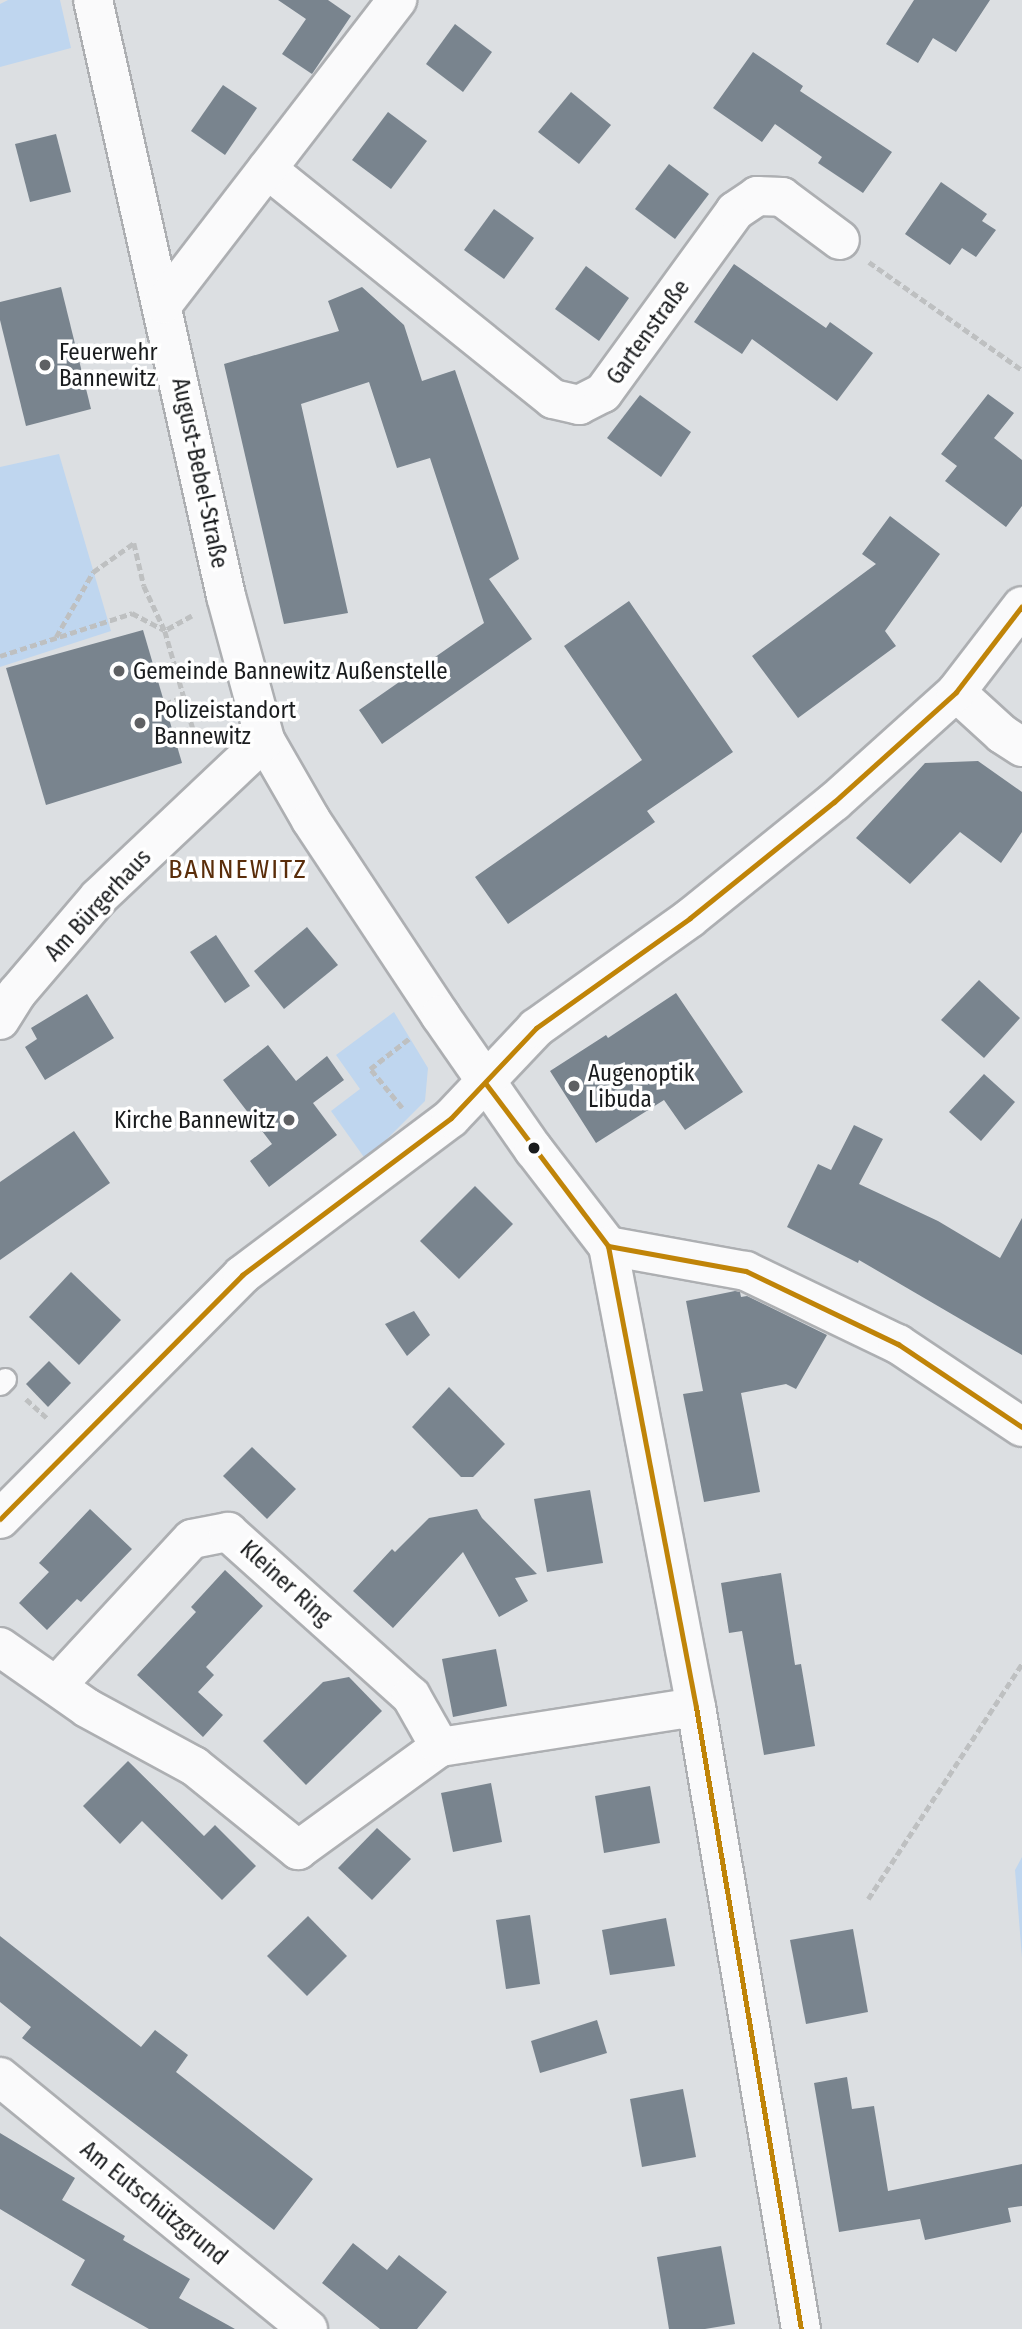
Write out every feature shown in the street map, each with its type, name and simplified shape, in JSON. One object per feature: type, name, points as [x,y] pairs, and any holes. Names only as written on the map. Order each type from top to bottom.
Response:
[{"type":"street","name":"August-Bebel-Straße","points":[[93,0],[163,304],[226,596],[265,740],[311,820],[439,1015],[486,1084],[608,1246]]},
{"type":"street","points":[[163,304],[397,0]]},
{"type":"street","name":"Gartenstraße","points":[[267,169],[553,399],[579,405],[603,393],[735,211],[757,195],[782,197],[840,240]]},
{"type":"street","points":[[0,1519],[242,1275],[426,1139],[486,1084],[536,1028],[690,918],[834,802],[956,692],[1022,607]]},
{"type":"street","points":[[956,692],[1002,734],[1022,747]]},
{"type":"street","name":"Am Bürgerhaus","points":[[0,1020],[17,993],[99,897],[265,740]]},
{"type":"street","points":[[801,2329],[696,1707],[608,1246],[746,1272],[898,1345],[1022,1427]]},
{"type":"street","name":"Kleiner Ring","points":[[58,1685],[192,1539],[229,1532],[411,1696],[440,1747]]},
{"type":"street","points":[[0,1647],[58,1685],[87,1708],[194,1766],[298,1850],[440,1747],[696,1707]]},
{"type":"street","name":"Am Eutschützgrund","points":[[0,2077],[308,2329]]},
{"type":"path","points":[[840,240],[1022,370]]},
{"type":"path","points":[[56,637],[93,572],[134,543],[144,586],[165,631],[194,732],[226,776]]},
{"type":"path","points":[[165,631],[226,596]]},
{"type":"path","points":[[0,656],[132,613],[165,631]]},
{"type":"path","points":[[165,705],[183,697]]},
{"type":"path","points":[[408,1115],[370,1069],[439,1015]]},
{"type":"path","points":[[3,1382],[53,1424]]},
{"type":"path","points":[[868,1899],[1022,1664]]},
{"type":"shaded area","points":[[8,0],[60,0],[71,48],[0,67],[0,4]]},
{"type":"shaded area","points":[[59,454],[111,631],[0,667],[0,467]]},
{"type":"shaded area","points":[[394,1012],[428,1068],[425,1101],[366,1160],[331,1111],[360,1089],[336,1055]]},
{"type":"shaded area","points":[[1022,1857],[1022,1958],[1015,1870]]},
{"type":"building","points":[[278,0],[328,0],[351,16],[312,74],[282,54],[306,19]]},
{"type":"building","points":[[914,0],[990,0],[956,52],[933,38],[918,63],[886,44]]},
{"type":"building","points":[[455,24],[492,52],[463,92],[426,64]]},
{"type":"building","points":[[753,52],[803,86],[800,91],[892,152],[863,193],[818,163],[822,157],[775,124],[762,142],[713,108]]},
{"type":"building","points":[[223,85],[257,108],[225,155],[191,131]]},
{"type":"building","points":[[571,92],[611,125],[579,164],[538,132]]},
{"type":"building","points":[[388,112],[427,141],[391,189],[352,160]]},
{"type":"building","points":[[56,134],[71,192],[30,202],[15,144]]},
{"type":"building","points":[[669,164],[709,194],[675,239],[635,209]]},
{"type":"building","points":[[941,182],[987,214],[982,221],[996,230],[976,257],[962,248],[950,265],[905,234]]},
{"type":"building","points":[[494,209],[534,238],[504,279],[464,250]]},
{"type":"building","points":[[734,264],[826,328],[830,322],[873,353],[837,401],[752,339],[742,354],[694,322]]},
{"type":"building","points":[[586,266],[629,298],[599,341],[555,309]]},
{"type":"building","name":"Feuerwehr Bannewitz","points":[[61,287],[91,409],[26,426],[0,320],[0,302]]},
{"type":"building","points":[[362,287],[404,325],[422,381],[455,370],[519,559],[489,579],[532,639],[382,744],[359,710],[484,623],[430,458],[397,468],[369,382],[301,404],[348,613],[284,624],[224,364],[339,331],[328,301]]},
{"type":"building","points":[[988,394],[1014,413],[994,438],[1022,460],[1022,506],[1006,527],[945,481],[957,466],[941,454]]},
{"type":"building","points":[[640,395],[691,432],[661,477],[607,438]]},
{"type":"building","points":[[890,516],[940,554],[885,631],[896,646],[798,718],[752,656],[876,564],[862,554]]},
{"type":"building","points":[[629,601],[733,752],[647,811],[655,822],[508,924],[475,877],[642,760],[564,646]]},
{"type":"building","points":[[143,630],[182,763],[46,805],[6,668]]},
{"type":"building","points":[[978,761],[1022,792],[1022,832],[1001,863],[960,832],[910,884],[856,838],[925,763]]},
{"type":"building","points":[[307,927],[338,965],[284,1009],[254,971]]},
{"type":"building","points":[[216,935],[250,986],[225,1003],[190,952]]},
{"type":"building","points":[[979,980],[1020,1018],[984,1058],[941,1020]]},
{"type":"building","points":[[676,993],[743,1092],[685,1130],[664,1100],[596,1143],[550,1071],[606,1035],[608,1038]]},
{"type":"building","points":[[87,994],[114,1038],[45,1080],[25,1047],[37,1039],[31,1028]]},
{"type":"building","name":"Kirche Bannewitz","points":[[268,1045],[296,1081],[327,1056],[344,1080],[313,1103],[337,1135],[269,1187],[250,1161],[272,1144],[223,1080]]},
{"type":"building","points":[[984,1074],[1015,1102],[981,1141],[949,1112]]},
{"type":"building","points":[[854,1125],[883,1139],[859,1184],[938,1221],[1000,1258],[1022,1218],[1022,1355],[859,1260],[858,1263],[787,1227],[818,1164],[831,1170]]},
{"type":"building","points":[[74,1131],[110,1183],[0,1260],[0,1182]]},
{"type":"building","points":[[475,1186],[513,1224],[459,1279],[420,1241]]},
{"type":"building","points":[[71,1272],[121,1320],[79,1365],[29,1317]]},
{"type":"building","points":[[740,1292],[741,1297],[747,1296],[827,1335],[796,1389],[786,1384],[741,1393],[760,1492],[704,1502],[683,1394],[703,1391],[686,1301]]},
{"type":"building","points":[[414,1311],[430,1335],[407,1356],[385,1324]]},
{"type":"building","points":[[49,1361],[71,1383],[48,1407],[26,1384]]},
{"type":"building","points":[[449,1387],[505,1444],[473,1477],[461,1477],[412,1427]]},
{"type":"building","points":[[252,1447],[296,1489],[267,1519],[223,1476]]},
{"type":"building","points":[[590,1490],[603,1563],[547,1572],[534,1499]]},
{"type":"building","points":[[90,1509],[132,1549],[81,1602],[77,1599],[47,1630],[19,1603],[49,1572],[39,1563]]},
{"type":"building","points":[[477,1509],[482,1518],[537,1574],[515,1578],[528,1601],[499,1617],[463,1552],[393,1628],[353,1591],[392,1549],[395,1552],[429,1518]]},
{"type":"building","points":[[225,1570],[263,1606],[206,1667],[214,1675],[198,1692],[223,1715],[203,1737],[137,1675],[196,1612],[191,1607]]},
{"type":"building","points":[[781,1573],[795,1665],[801,1664],[815,1746],[764,1755],[742,1631],[729,1633],[721,1583]]},
{"type":"building","points":[[496,1649],[507,1706],[453,1717],[442,1659]]},
{"type":"building","points":[[349,1677],[382,1711],[306,1785],[263,1741],[323,1682]]},
{"type":"building","points":[[128,1761],[204,1836],[215,1825],[256,1866],[222,1900],[142,1821],[120,1844],[83,1806]]},
{"type":"building","points":[[491,1783],[502,1842],[453,1852],[441,1793]]},
{"type":"building","points":[[650,1786],[660,1843],[604,1853],[595,1796]]},
{"type":"building","points":[[377,1828],[411,1859],[372,1900],[338,1868]]},
{"type":"building","points":[[530,1915],[540,1984],[506,1989],[496,1920]]},
{"type":"building","points":[[308,1916],[347,1956],[307,1996],[267,1956]]},
{"type":"building","points":[[666,1918],[675,1966],[610,1975],[602,1930]]},
{"type":"building","points":[[853,1929],[868,2012],[806,2024],[790,1940]]},
{"type":"building","points":[[0,1936],[141,2047],[155,2030],[188,2055],[176,2072],[313,2179],[274,2230],[22,2038],[31,2027],[0,2002]]},
{"type":"building","points":[[597,2020],[607,2053],[540,2073],[531,2041]]},
{"type":"building","points":[[847,2077],[852,2109],[874,2106],[888,2191],[1022,2164],[1022,2206],[1008,2208],[1011,2222],[925,2240],[920,2219],[839,2232],[814,2083]]},
{"type":"building","points":[[683,2089],[696,2157],[642,2167],[630,2099]]},
{"type":"building","points":[[0,2133],[75,2178],[62,2200],[125,2236],[123,2240],[190,2279],[179,2298],[235,2329],[149,2329],[71,2285],[85,2260],[0,2209]]},
{"type":"building","points":[[353,2243],[387,2270],[399,2255],[447,2292],[417,2329],[380,2329],[322,2283]]},
{"type":"building","points":[[721,2246],[735,2324],[705,2329],[669,2329],[657,2257]]},
{"type":"transit line","points":[[0,1519],[242,1275],[451,1118],[536,1028],[690,918],[834,802],[956,692],[1022,606]]},
{"type":"transit line","points":[[486,1084],[608,1246],[696,1707],[801,2329]]},
{"type":"transit line","points":[[608,1246],[746,1271],[898,1344],[1022,1427]]},
{"type":"place","name":"Feuerwehr Bannewitz","points":[[45,365]]},
{"type":"place","name":"Gemeinde Bannewitz Außenstelle","points":[[119,671]]},
{"type":"place","name":"Polizeistandort Bannewitz","points":[[140,723]]},
{"type":"place","name":"Augenoptik Libuda","points":[[574,1086]]},
{"type":"place","name":"Kirche Bannewitz","points":[[289,1120]]},
{"type":"district","name":"BANNEWITZ","points":[[238,870]]}]
